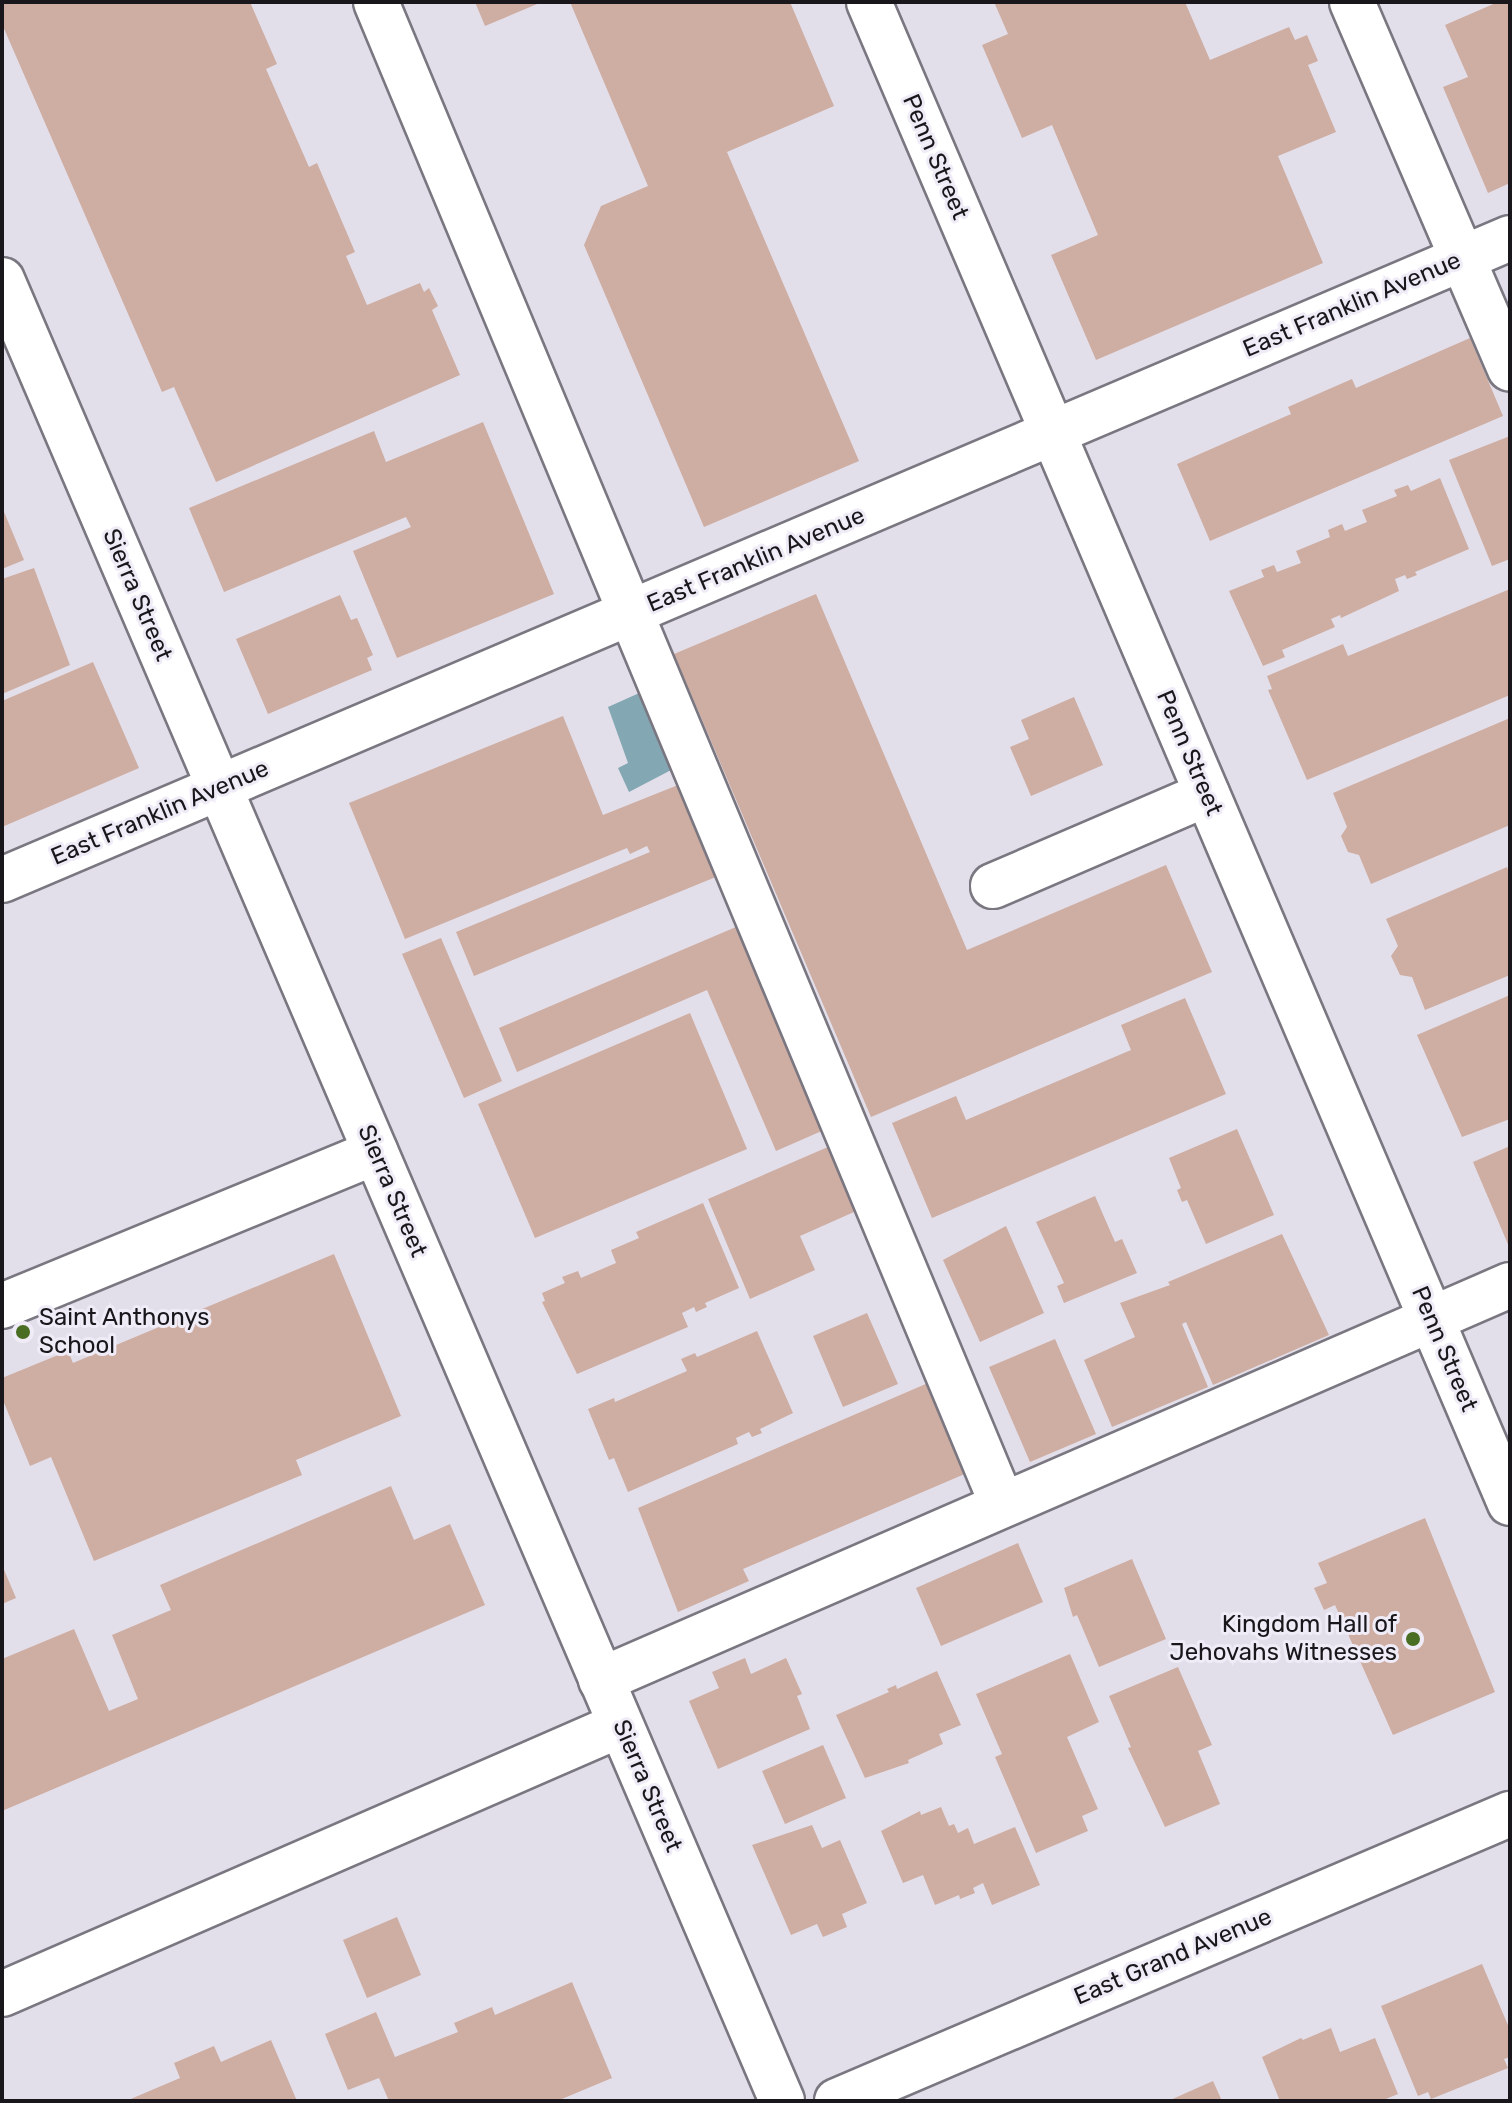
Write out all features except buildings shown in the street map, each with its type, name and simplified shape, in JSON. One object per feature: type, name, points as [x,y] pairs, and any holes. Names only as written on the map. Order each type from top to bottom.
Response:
[{"type":"street","points":[[376,2],[1002,1504]]},
{"type":"street","name":"Penn Street","points":[[869,2],[1510,1503]]},
{"type":"street","points":[[1352,2],[1510,368]]},
{"type":"street","name":"East Franklin Avenue","points":[[2,880],[1510,238]]},
{"type":"street","name":"Sierra Street","points":[[2,280],[782,2101]]},
{"type":"street","points":[[993,886],[1207,794]]},
{"type":"street","points":[[2,1306],[375,1152]]},
{"type":"street","points":[[601,1680],[1510,1285]]},
{"type":"street","points":[[2,1994],[620,1725]]},
{"type":"street","name":"East Grand Avenue","points":[[837,2101],[1510,1814]]},
{"type":"water","points":[[646,690],[675,768],[629,792],[618,768],[628,763],[608,707]]},
{"type":"place","name":"Saint Anthonys School","points":[[23,1332]]},
{"type":"place","name":"Kingdom Hall of Jehovahs Witnesses","points":[[1413,1639]]}]
